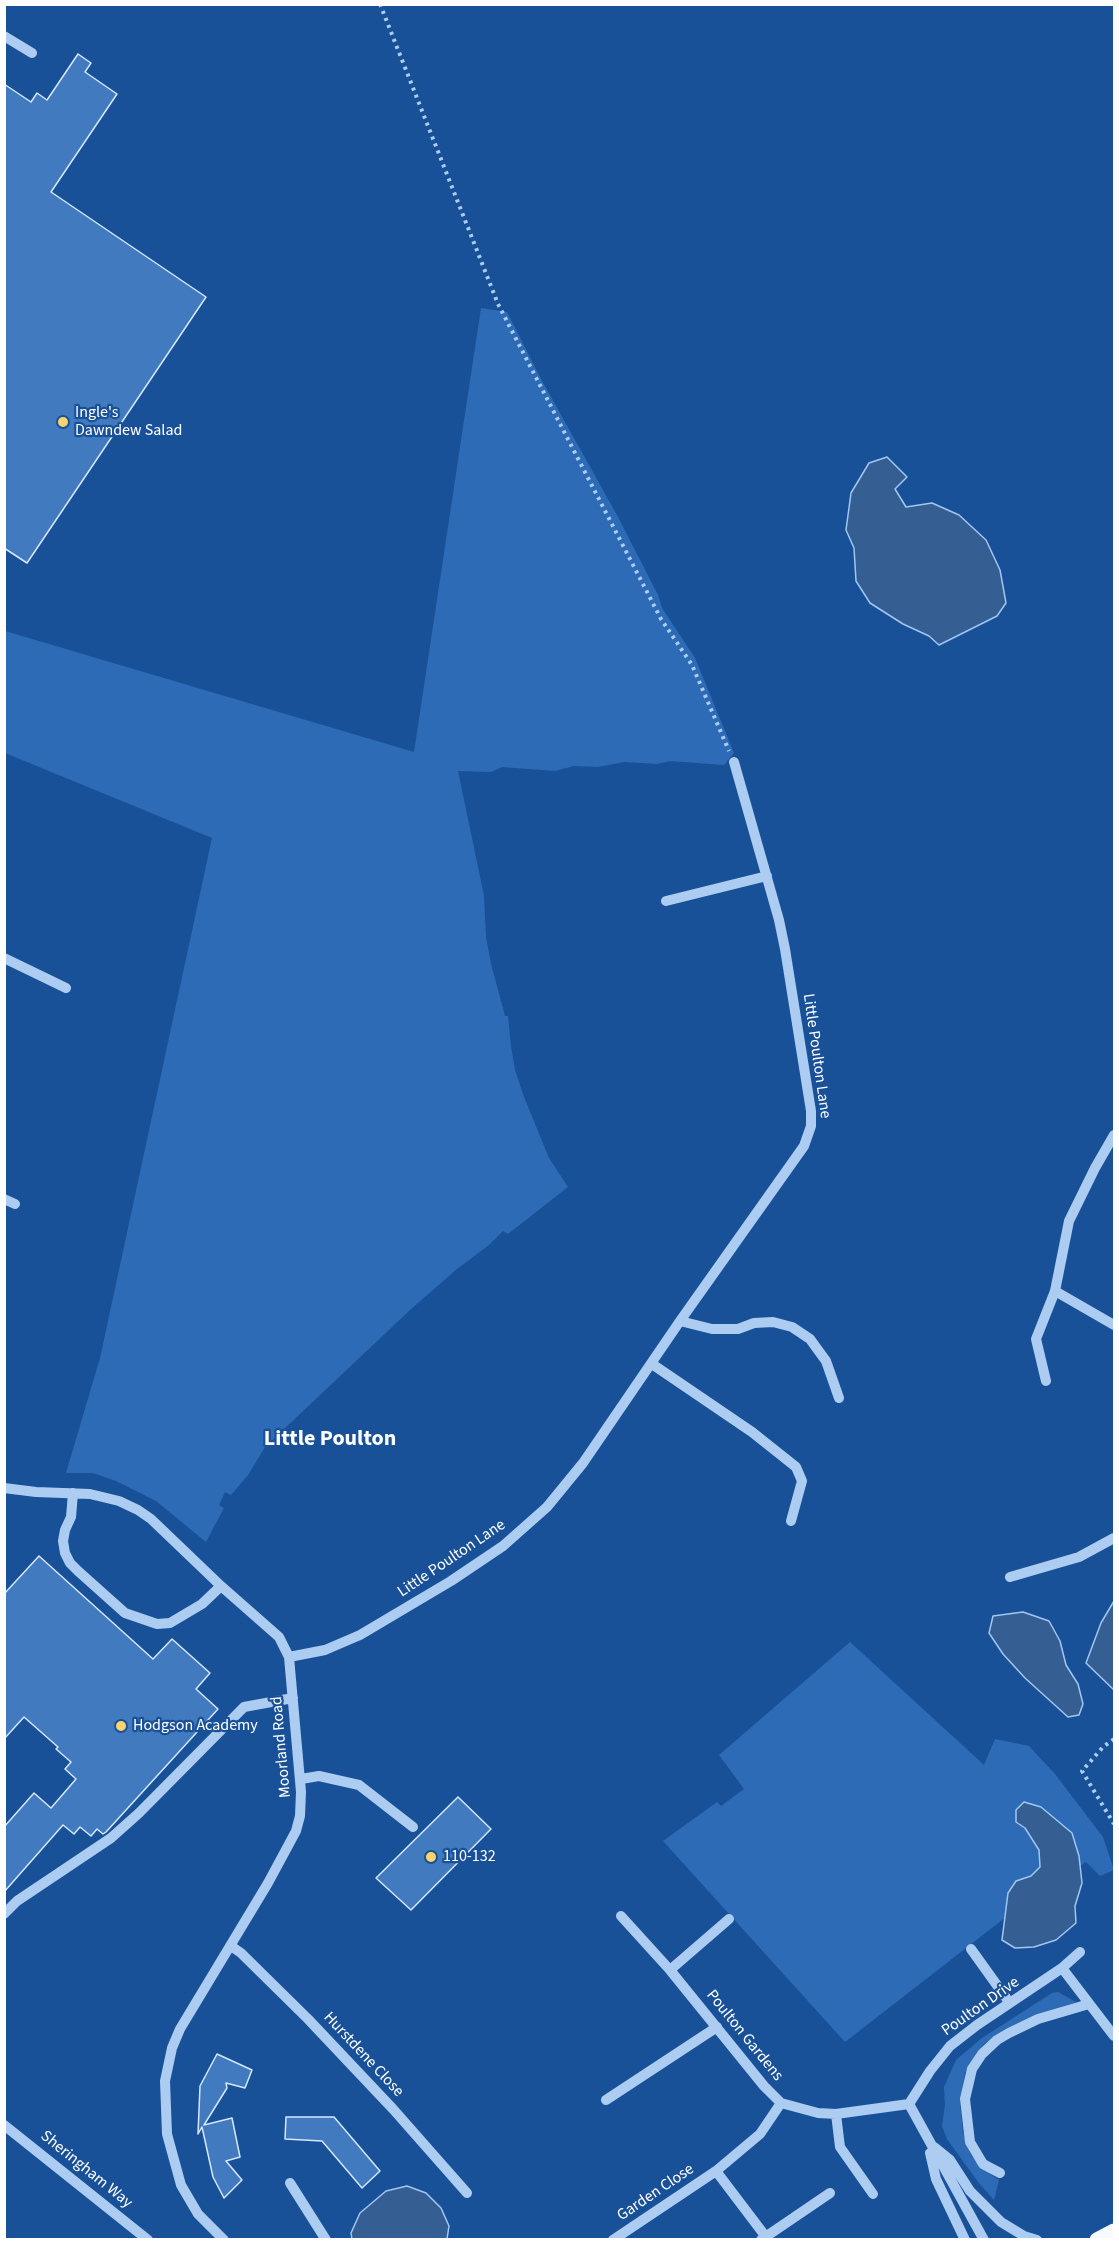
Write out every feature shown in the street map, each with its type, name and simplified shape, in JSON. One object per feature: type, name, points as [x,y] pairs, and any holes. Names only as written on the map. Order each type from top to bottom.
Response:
[{"type":"main road","points":[[1097,2240],[1114,2230]]},
{"type":"street","points":[[4,36],[32,53]]},
{"type":"street","name":"Little Poulton Lane","points":[[289,1657],[325,1650],[360,1635],[451,1581],[503,1546],[547,1507],[576,1472],[804,1146],[811,1126],[811,1111],[789,970],[779,920],[734,762]]},
{"type":"street","points":[[666,901],[767,876]]},
{"type":"street","points":[[4,958],[66,988]]},
{"type":"street","points":[[1046,1381],[1036,1339],[1055,1291],[1069,1221],[1114,1135]]},
{"type":"street","points":[[1055,1291],[1114,1325]]},
{"type":"street","points":[[680,1321],[712,1329],[738,1329],[754,1323],[772,1322],[792,1327],[810,1339],[826,1362],[839,1398]]},
{"type":"street","points":[[652,1364],[752,1432],[796,1467],[802,1481],[791,1521]]},
{"type":"street","name":"Moorland Road","points":[[4,1488],[73,1493],[119,1501],[152,1519],[221,1586],[279,1637],[289,1657],[301,1779],[302,1804],[297,1831],[180,2029],[168,2065],[165,2088],[167,2134],[181,2185],[198,2214],[224,2240]]},
{"type":"street","points":[[73,1493],[71,1517],[63,1541],[65,1553],[70,1563],[125,1613],[157,1624],[170,1623],[202,1604],[221,1586]]},
{"type":"street","points":[[1010,1577],[1079,1557],[1114,1538]]},
{"type":"street","points":[[4,1914],[17,1901],[111,1838],[139,1813],[244,1707],[293,1698]]},
{"type":"street","points":[[301,1779],[319,1776],[359,1785],[413,1827]]},
{"type":"street","name":"Poulton Gardens","points":[[621,1916],[670,1970],[764,2086],[781,2103],[818,2113],[836,2114],[909,2104]]},
{"type":"street","points":[[670,1970],[729,1919]]},
{"type":"street","name":"Hurstdene Close","points":[[231,1946],[241,1953],[308,2019],[393,2109],[467,2193]]},
{"type":"street","points":[[971,1949],[1009,2002]]},
{"type":"street","name":"Poulton Drive","points":[[909,2104],[930,2071],[950,2046],[1009,2002],[1062,1968],[1080,1952]]},
{"type":"street","points":[[1062,1968],[1114,2036]]},
{"type":"street","points":[[1000,2173],[982,2164],[970,2142],[965,2099],[972,2069],[982,2054],[997,2040],[1009,2033],[1038,2019],[1089,2004]]},
{"type":"street","points":[[606,2100],[717,2027]]},
{"type":"street","name":"Garden Close","points":[[613,2240],[716,2171],[760,2134],[781,2103]]},
{"type":"street","points":[[909,2104],[927,2141],[984,2240]]},
{"type":"street","points":[[836,2114],[840,2147],[873,2194]]},
{"type":"street","name":"Sheringham Way","points":[[4,2125],[148,2240]]},
{"type":"street","points":[[927,2141],[936,2178],[965,2240]]},
{"type":"street","points":[[927,2141],[950,2160],[970,2191],[1001,2222],[1024,2236],[1037,2240]]},
{"type":"street","name":"Garden Close","points":[[716,2171],[764,2238],[830,2193]]},
{"type":"street","points":[[290,2183],[326,2240]]},
{"type":"path","points":[[380,4],[498,304],[661,619],[692,665],[734,762]]},
{"type":"path","points":[[1114,1739],[1103,1747],[1082,1771],[1114,1824]]},
{"type":"shaded area","points":[[481,308],[507,312],[541,379],[618,517],[658,595],[662,608],[695,658],[734,753],[724,765],[670,761],[657,764],[624,762],[598,767],[574,766],[555,771],[502,767],[491,772],[458,771],[484,896],[486,937],[491,964],[505,1016],[508,1016],[515,1070],[549,1158],[568,1187],[508,1234],[503,1231],[489,1245],[457,1269],[410,1310],[265,1447],[248,1475],[231,1495],[225,1492],[219,1505],[224,1508],[206,1542],[156,1501],[116,1481],[93,1473],[66,1473],[100,1358],[212,838],[5,753],[5,631],[414,752]]},
{"type":"shaded area","points":[[887,457],[907,477],[895,489],[906,507],[932,503],[959,515],[986,540],[1000,570],[1006,603],[997,616],[939,645],[929,636],[903,624],[870,603],[856,581],[854,548],[846,530],[851,493],[869,463]]},
{"type":"shaded area","points":[[1114,1601],[1114,1690],[1086,1663],[1101,1623]]},
{"type":"shaded area","points":[[1023,1612],[1049,1621],[1060,1641],[1066,1665],[1078,1684],[1083,1704],[1079,1715],[1068,1717],[1025,1678],[1003,1654],[989,1633],[993,1616]]},
{"type":"shaded area","points":[[850,1642],[984,1765],[995,1739],[1029,1746],[1055,1774],[1103,1837],[1114,1870],[1100,1876],[1086,1862],[1080,1866],[1072,1833],[1041,1807],[1025,1828],[1039,1850],[1040,1867],[1031,1876],[1016,1881],[1008,1893],[1006,1917],[845,2042],[663,1841],[717,1802],[721,1806],[744,1789],[719,1755]]},
{"type":"shaded area","points":[[1024,1802],[1041,1807],[1072,1833],[1079,1856],[1082,1883],[1075,1906],[1076,1923],[1056,1940],[1034,1947],[1015,1948],[1002,1940],[1008,1893],[1016,1881],[1031,1876],[1040,1867],[1039,1850],[1025,1828],[1016,1822],[1016,1810]]},
{"type":"shaded area","points":[[1058,1992],[1076,2002],[1037,2016],[995,2036],[977,2052],[965,2073],[960,2105],[963,2132],[971,2155],[982,2168],[999,2180],[994,2200],[947,2139],[942,2126],[945,2105],[944,2087],[956,2060],[982,2038],[1052,1993]]},
{"type":"shaded area","points":[[407,2186],[426,2193],[441,2208],[449,2226],[447,2239],[352,2239],[351,2233],[360,2213],[386,2191]]},
{"type":"building","name":"Ingle's Dawndew Salad","points":[[78,54],[91,63],[85,72],[117,94],[51,192],[206,297],[27,563],[4,548],[4,84],[31,102],[37,93],[47,100]]},
{"type":"building","points":[[39,1556],[153,1659],[172,1639],[210,1673],[196,1689],[218,1709],[106,1832],[103,1834],[97,1829],[91,1836],[80,1827],[74,1834],[63,1825],[4,1892],[4,1827],[34,1793],[51,1808],[76,1779],[65,1769],[71,1762],[56,1749],[58,1747],[24,1717],[4,1739],[4,1594]]},
{"type":"building","name":"110-132","points":[[458,1797],[491,1829],[411,1910],[376,1878]]},
{"type":"building","points":[[217,2054],[252,2070],[245,2088],[226,2083],[227,2088],[204,2125],[232,2118],[240,2157],[226,2161],[242,2180],[224,2198],[213,2177],[202,2127],[198,2134],[200,2086]]},
{"type":"building","points":[[286,2117],[334,2117],[380,2171],[362,2188],[322,2141],[285,2139]]},
{"type":"place","name":"Ingle's Dawndew Salad","points":[[63,422]]},
{"type":"place","name":"Hodgson Academy","points":[[121,1726]]},
{"type":"place","name":"110-132","points":[[431,1857]]},
{"type":"district","name":"Little Poulton","points":[[330,1440]]}]
